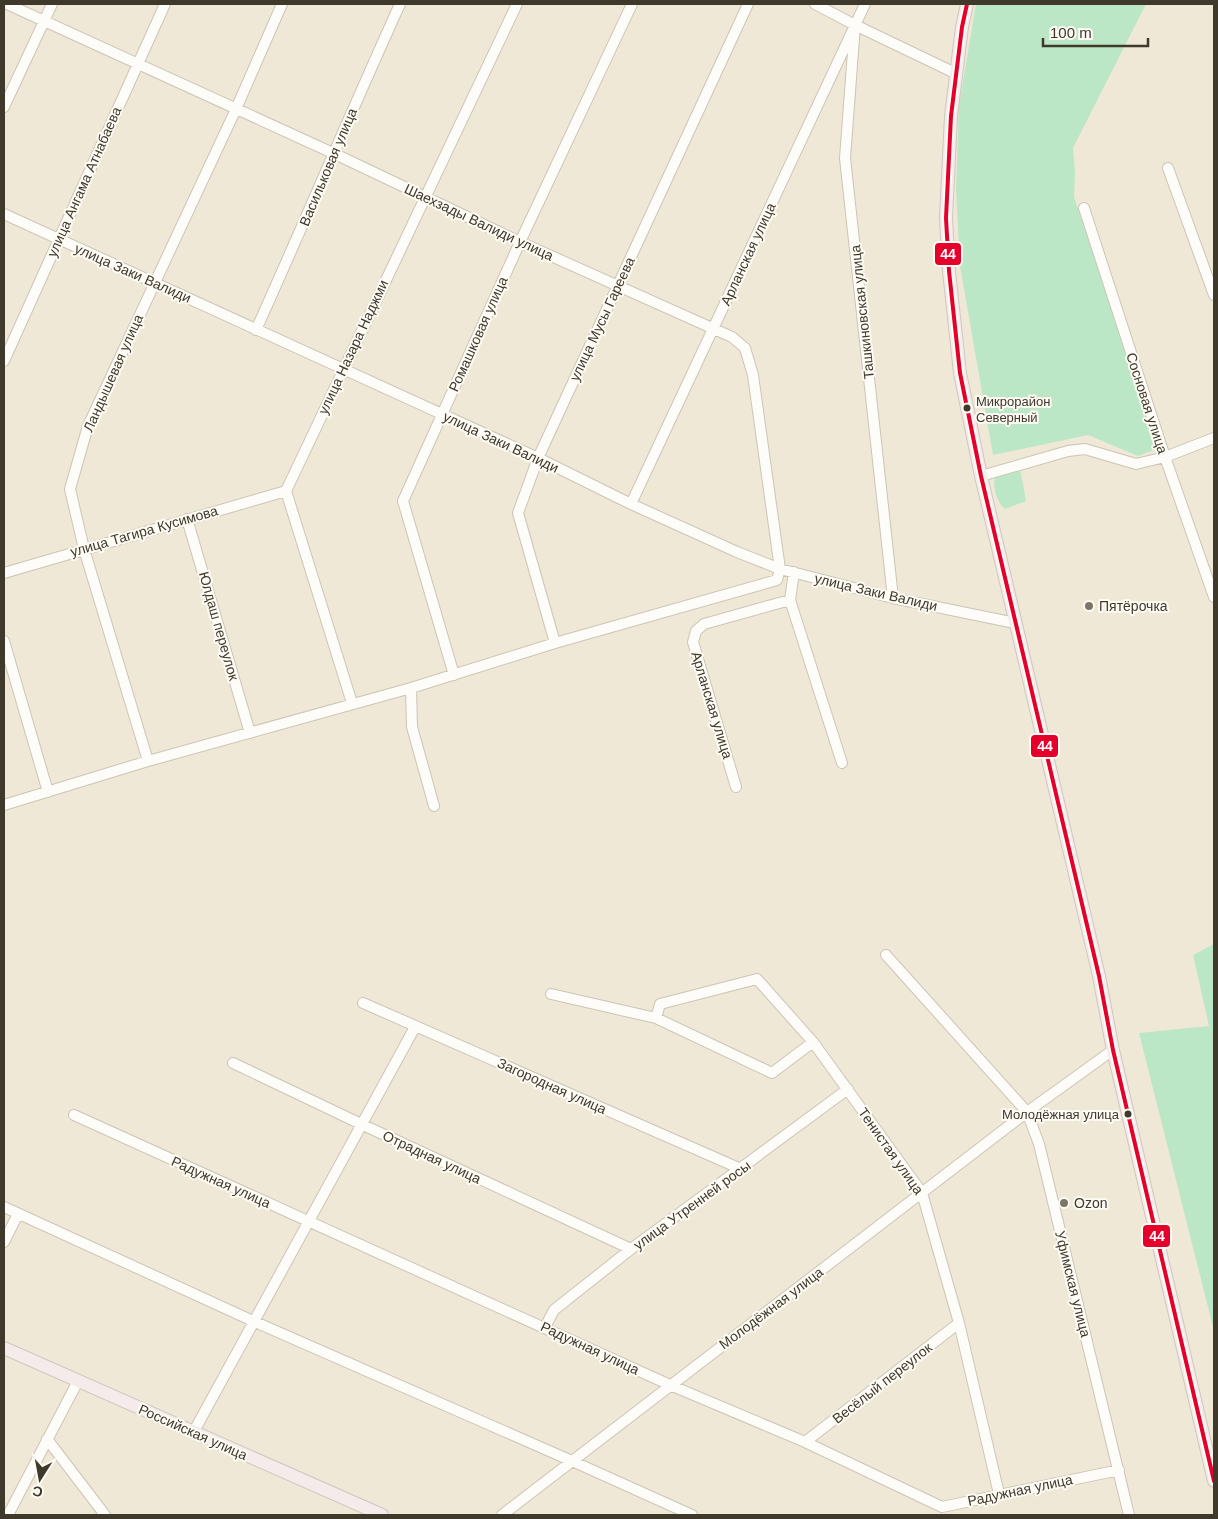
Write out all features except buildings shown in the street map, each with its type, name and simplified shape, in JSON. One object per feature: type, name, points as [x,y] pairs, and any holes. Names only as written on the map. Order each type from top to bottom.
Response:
[{"type":"main road","points":[[967,4],[955,72],[946,218],[949,271],[960,373],[981,476],[1099,976],[1113,1050],[1214,1481]]},
{"type":"main road","name":"Российская улица","points":[[4,1348],[382,1515]]},
{"type":"street","name":"Шаехзады Валиди улица","points":[[7,4],[335,154],[520,242],[732,337],[746,348],[754,375],[780,569]]},
{"type":"street","points":[[4,107],[52,4]]},
{"type":"street","name":"улица Ангама Атнабаева","points":[[4,361],[165,4]]},
{"type":"street","name":"Ландышевая улица","points":[[148,761],[84,549],[70,489],[88,426],[236,109],[282,4]]},
{"type":"street","name":"Васильковая улица","points":[[256,330],[400,4]]},
{"type":"street","name":"улица Назара Наджми","points":[[286,490],[517,4]]},
{"type":"street","name":"Ромашковая улица","points":[[454,675],[403,501],[520,242],[632,4]]},
{"type":"street","name":"улица Мусы Гареева","points":[[555,643],[518,513],[538,458],[748,4]]},
{"type":"street","points":[[814,4],[955,72]]},
{"type":"street","name":"Арланская улица","points":[[631,504],[865,4]]},
{"type":"street","name":"Ташкиновская улица","points":[[855,25],[845,158],[893,598]]},
{"type":"street","points":[[1168,168],[1214,295]]},
{"type":"street","name":"Сосновая улица","points":[[1084,208],[1164,457],[1214,596]]},
{"type":"street","name":"улица Заки Валиди","points":[[4,214],[343,368],[737,552],[780,569],[893,598],[1015,623]]},
{"type":"street","points":[[981,476],[1068,451],[1085,450],[1136,464],[1164,457],[1214,438]]},
{"type":"street","points":[[286,490],[352,703]]},
{"type":"street","name":"улица Тагира Кусимова","points":[[4,573],[286,490]]},
{"type":"street","name":"Юлдаш переулок","points":[[187,519],[250,733]]},
{"type":"street","points":[[4,805],[148,761],[411,688],[555,643],[777,580],[780,569]]},
{"type":"street","points":[[794,572],[790,600],[842,763]]},
{"type":"street","name":"Арланская улица","points":[[736,788],[693,642],[696,632],[704,624],[790,600]]},
{"type":"street","points":[[4,641],[48,792]]},
{"type":"street","points":[[411,688],[412,727],[434,806]]},
{"type":"street","name":"Уфимская улица","points":[[886,955],[1026,1112],[1039,1144],[1130,1515]]},
{"type":"street","name":"Тенистая улица","points":[[656,1018],[660,1004],[757,979],[813,1042],[848,1089],[922,1193],[959,1323],[999,1494]]},
{"type":"street","points":[[551,994],[656,1018],[772,1073],[813,1042]]},
{"type":"street","name":"Загородная улица","points":[[363,1003],[741,1169]]},
{"type":"street","points":[[193,1433],[415,1027]]},
{"type":"street","name":"Молодёжная улица","points":[[502,1515],[1026,1112],[1113,1050]]},
{"type":"street","name":"Отрадная улица","points":[[233,1063],[631,1249]]},
{"type":"street","name":"улица Утренней росы","points":[[545,1327],[554,1310],[631,1249],[848,1089]]},
{"type":"street","name":"Радужная улица","points":[[74,1116],[670,1385],[805,1442],[942,1511],[999,1494],[1119,1470]]},
{"type":"street","points":[[4,1207],[253,1321],[692,1515]]},
{"type":"street","points":[[4,1242],[18,1214]]},
{"type":"street","name":"Весёлый переулок","points":[[805,1442],[959,1323]]},
{"type":"street","points":[[8,1515],[78,1381]]},
{"type":"street","points":[[47,1440],[105,1515]]},
{"type":"green space","points":[[976,4],[1146,4],[1073,148],[1074,197],[1159,448],[1138,456],[1088,435],[993,455],[960,266],[956,190],[959,106]]},
{"type":"green space","points":[[1018,470],[1021,473],[1026,501],[1005,509],[996,493],[994,483],[996,475]]},
{"type":"green space","points":[[1214,944],[1214,1331],[1139,1033],[1209,1026],[1193,955]]},
{"type":"transit line","name":"44","points":[[967,4],[962,27],[951,116],[946,218],[949,271],[960,373],[981,476],[1099,976],[1113,1050],[1214,1481]]},
{"type":"place","name":"Микрорайон Северный","points":[[967,408]]},
{"type":"place","name":"Пятёрочка","points":[[1089,606]]},
{"type":"place","name":"Молодёжная улица","points":[[1128,1114]]},
{"type":"place","name":"Ozon","points":[[1064,1203]]}]
